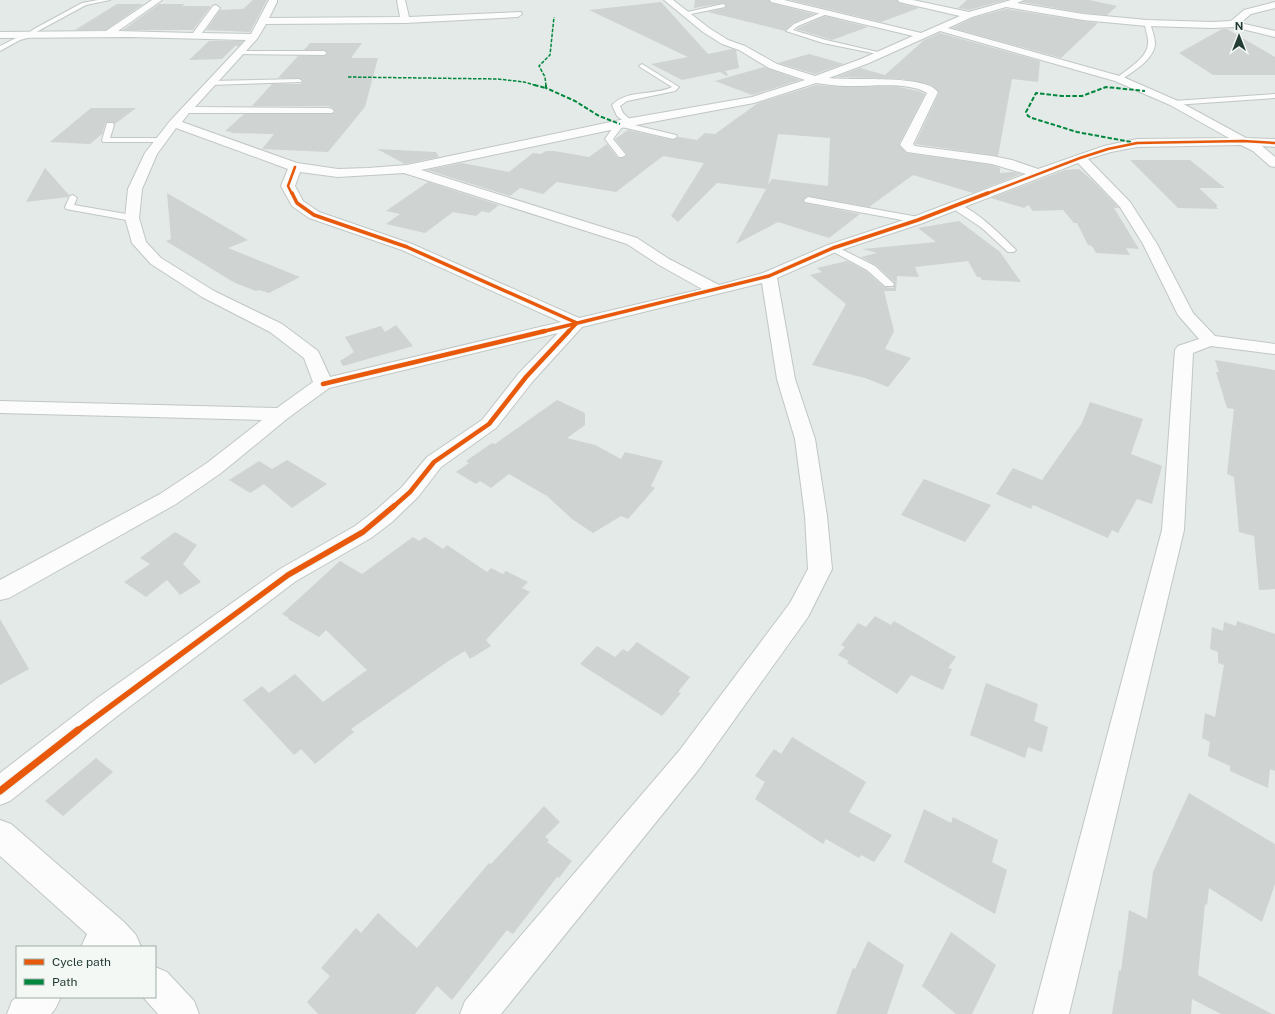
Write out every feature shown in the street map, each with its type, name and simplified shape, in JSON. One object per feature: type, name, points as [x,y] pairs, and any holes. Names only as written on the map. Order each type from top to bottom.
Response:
[{"type":"street","points":[[108,34],[158,0]]},
{"type":"street","points":[[273,0],[254,37],[174,123],[151,153],[135,189],[132,218],[139,243],[156,260],[208,294],[276,328],[312,355],[323,384]]},
{"type":"street","points":[[401,0],[404,20]]},
{"type":"street","points":[[668,0],[706,30],[726,42],[742,48],[774,66],[815,80],[845,83],[902,83],[923,86],[933,92],[906,145],[911,149],[1005,162],[1022,166],[1038,174]]},
{"type":"street","points":[[774,0],[922,36]]},
{"type":"street","points":[[902,0],[969,15]]},
{"type":"street","points":[[174,123],[295,167],[338,173],[407,170],[624,123],[754,100],[815,80],[880,54],[969,15],[1020,0]]},
{"type":"street","points":[[1005,4],[1083,17],[1147,22],[1212,25],[1234,24],[1275,34]]},
{"type":"street","points":[[1234,24],[1241,14],[1275,6]]},
{"type":"street","points":[[196,35],[216,8]]},
{"type":"street","points":[[263,21],[404,20],[518,14]]},
{"type":"street","points":[[939,28],[1119,79],[1174,103],[1209,121],[1257,148],[1275,163]]},
{"type":"street","points":[[0,35],[108,34],[254,37]]},
{"type":"street","points":[[186,110],[328,111]]},
{"type":"street","points":[[0,591],[168,499],[214,468],[281,414],[323,384],[717,290],[768,276],[833,248],[918,220],[1080,158],[1108,149],[1137,143],[1243,141],[1275,143]]},
{"type":"street","points":[[1080,158],[1126,205],[1150,244],[1186,315],[1210,341]]},
{"type":"street","points":[[295,167],[288,186],[297,203],[314,215],[407,247],[577,323]]},
{"type":"street","points":[[407,170],[632,241],[664,262],[717,290]]},
{"type":"street","points":[[478,1014],[689,760],[799,610],[820,569],[816,516],[805,439],[786,379],[768,276]]},
{"type":"street","points":[[0,791],[106,708],[288,575],[363,532],[378,520],[410,492],[434,462],[489,424],[526,377],[577,323]]},
{"type":"street","points":[[1051,1014],[1173,530],[1184,350],[1210,341],[1275,350]]},
{"type":"street","points":[[0,407],[281,414]]},
{"type":"street","points":[[0,836],[111,943]]},
{"type":"street","points":[[156,985],[181,1014]]},
{"type":"street","points":[[25,1014],[42,998]]},
{"type":"lane","points":[[0,49],[18,40],[33,35],[32,33],[36,30],[68,11],[96,0],[107,0]]},
{"type":"lane","points":[[686,13],[723,6]]},
{"type":"lane","points":[[825,13],[796,25],[789,31],[825,42],[880,54]]},
{"type":"lane","points":[[1119,79],[1151,49],[1147,22]]},
{"type":"lane","points":[[240,53],[324,53]]},
{"type":"lane","points":[[624,123],[616,105],[625,99],[672,90],[676,87],[642,66]]},
{"type":"lane","points":[[211,83],[299,81]]},
{"type":"lane","points":[[1174,103],[1275,96]]},
{"type":"lane","points":[[624,123],[674,137]]},
{"type":"lane","points":[[622,155],[609,139],[624,123]]},
{"type":"lane","points":[[110,125],[106,140],[161,140]]},
{"type":"lane","points":[[73,198],[69,207],[132,218]]},
{"type":"lane","points":[[808,200],[918,220]]},
{"type":"lane","points":[[955,206],[980,222],[1011,250]]},
{"type":"lane","points":[[833,248],[871,268],[889,284]]},
{"type":"building","points":[[253,0],[267,0],[250,32],[206,30],[220,10],[243,9]]},
{"type":"building","points":[[695,0],[769,0],[771,3],[814,14],[793,23],[785,31],[708,12],[726,8],[724,3],[694,8]]},
{"type":"building","points":[[790,0],[897,0],[899,3],[919,8],[881,22]]},
{"type":"building","points":[[967,0],[1006,0],[969,10],[958,8]]},
{"type":"building","points":[[1025,0],[1089,0],[1117,6],[1107,15],[1083,13],[1022,2]]},
{"type":"building","points":[[661,2],[708,54],[732,49],[736,50],[739,68],[725,71],[728,75],[727,76],[720,72],[682,80],[651,64],[688,57],[589,10]]},
{"type":"building","points":[[117,4],[143,4],[106,30],[75,30]]},
{"type":"building","points":[[159,4],[211,6],[193,30],[123,30]]},
{"type":"building","points":[[1006,9],[1098,23],[1061,58],[952,28],[973,18]]},
{"type":"building","points":[[825,16],[868,27],[832,40],[796,29]]},
{"type":"building","points":[[1222,29],[1227,29],[1275,57],[1275,75],[1213,75],[1179,53]]},
{"type":"building","points":[[940,33],[1040,61],[1038,82],[1012,79],[998,156],[915,144],[939,93],[931,85],[904,79],[836,77],[860,68],[885,75],[924,40]]},
{"type":"building","points":[[209,41],[243,41],[239,46],[235,46],[222,59],[189,60]]},
{"type":"building","points":[[310,43],[362,43],[351,58],[378,58],[365,107],[328,152],[262,149],[274,134],[231,133],[232,132],[225,131],[244,114],[332,114],[335,112],[333,108],[328,106],[252,106],[272,84],[301,84],[303,82],[303,80],[299,78],[278,78],[298,56],[324,56],[328,53],[324,50],[304,50]]},
{"type":"building","points":[[809,54],[844,64],[815,74],[778,63]]},
{"type":"building","points":[[764,67],[800,80],[752,95],[715,81]]},
{"type":"building","points":[[816,85],[843,87],[899,87],[918,91],[925,94],[899,144],[906,153],[992,165],[1000,168],[1000,173],[1014,172],[1021,174],[973,193],[913,175],[869,207],[807,196],[803,200],[805,203],[860,214],[829,238],[778,222],[736,244],[766,189],[717,183],[678,222],[671,216],[704,163],[663,156],[616,192],[557,182],[543,194],[520,188],[510,196],[427,170],[462,163],[509,172],[533,153],[541,154],[546,151],[554,151],[589,157],[607,144],[618,158],[622,158],[627,156],[627,154],[615,139],[628,130],[673,140],[679,137],[697,140],[705,133],[715,134],[758,103]],"holes":[[[778,134],[830,138],[828,186],[772,179],[768,185]]]},
{"type":"building","points":[[91,108],[136,108],[115,124],[113,122],[106,122],[102,134],[90,144],[50,142]]},
{"type":"building","points":[[377,149],[436,152],[439,157],[405,164]]},
{"type":"building","points":[[1130,160],[1190,160],[1225,188],[1199,188],[1218,206],[1216,206],[1218,209],[1178,208]]},
{"type":"building","points":[[45,168],[69,195],[68,197],[26,202]]},
{"type":"building","points":[[1079,169],[1119,208],[1114,208],[1139,249],[1126,248],[1130,255],[1096,253],[1092,246],[1088,245],[1077,223],[1074,223],[1063,210],[1033,211],[1028,205],[1024,208],[991,198],[1065,170]]},
{"type":"building","points":[[428,182],[499,205],[489,213],[482,211],[476,216],[453,212],[425,233],[386,224],[400,214],[386,211]]},
{"type":"building","points":[[167,193],[248,240],[228,248],[300,277],[269,293],[259,290],[256,291],[235,283],[166,241],[171,239]]},
{"type":"building","points":[[959,221],[1000,252],[1021,282],[982,280],[980,277],[977,277],[968,261],[915,267],[919,277],[897,276],[896,291],[884,291],[894,331],[885,349],[911,358],[888,387],[865,378],[812,365],[846,304],[810,275],[822,272],[817,268],[847,261],[866,271],[884,287],[893,288],[895,283],[876,265],[861,257],[877,253],[863,249],[936,242],[918,228]]},
{"type":"building","points":[[396,325],[413,346],[343,366],[340,361],[354,352],[345,337],[381,326],[385,332]]},
{"type":"building","points":[[1215,360],[1275,370],[1275,589],[1259,590],[1254,536],[1239,532],[1234,477],[1227,474],[1234,409],[1227,408],[1216,372],[1219,372]]},
{"type":"building","points":[[557,400],[585,413],[585,425],[567,438],[595,445],[621,459],[625,452],[663,461],[651,486],[655,488],[628,519],[621,516],[593,533],[572,519],[547,496],[509,474],[491,488],[480,481],[476,484],[456,472],[469,463],[466,461],[492,443],[495,444]]},
{"type":"building","points":[[1090,402],[1143,419],[1131,454],[1162,466],[1152,504],[1137,499],[1118,533],[1112,530],[1108,538],[1033,505],[1031,509],[996,494],[1013,468],[1042,480],[1082,423]]},
{"type":"building","points":[[287,460],[327,484],[292,508],[264,484],[250,493],[229,480],[259,461],[272,469]]},
{"type":"building","points":[[924,479],[991,505],[965,542],[901,515]]},
{"type":"building","points":[[175,532],[197,545],[183,564],[201,582],[180,595],[167,580],[146,597],[124,582],[150,564],[140,558]]},
{"type":"building","points":[[413,537],[419,541],[425,537],[443,549],[447,545],[487,572],[491,568],[503,574],[506,571],[528,582],[522,588],[530,592],[486,640],[491,646],[470,659],[465,651],[447,662],[351,729],[354,732],[315,764],[301,749],[294,755],[243,700],[262,686],[269,693],[295,674],[323,702],[367,670],[326,630],[319,637],[282,614],[340,561],[362,574]]},
{"type":"building","points":[[875,616],[891,625],[894,621],[956,657],[948,668],[952,669],[943,690],[911,675],[897,694],[847,663],[849,661],[838,655],[845,647],[841,645],[858,623],[866,627]]},
{"type":"building","points":[[0,619],[29,669],[0,685]]},
{"type":"building","points":[[1237,621],[1275,634],[1275,771],[1270,769],[1268,788],[1230,771],[1230,766],[1208,756],[1210,742],[1202,738],[1205,713],[1215,717],[1224,665],[1218,663],[1218,652],[1210,649],[1212,627],[1223,631],[1224,622],[1236,626]]},
{"type":"building","points":[[637,642],[690,677],[678,692],[681,693],[662,716],[580,664],[597,646],[615,657],[623,649],[628,652]]},
{"type":"building","points":[[986,683],[1038,704],[1034,721],[1048,727],[1042,752],[1028,747],[1025,758],[970,735]]},
{"type":"building","points":[[792,737],[866,782],[849,812],[892,835],[874,862],[861,855],[859,858],[826,839],[823,844],[755,799],[765,782],[755,776],[774,749],[781,754]]},
{"type":"building","points":[[96,758],[113,772],[63,816],[45,801]]},
{"type":"building","points":[[1189,793],[1275,844],[1275,884],[1262,922],[1209,888],[1207,905],[1205,904],[1198,975],[1272,1014],[1221,1014],[1192,999],[1191,1014],[1112,1014],[1119,970],[1121,971],[1129,910],[1147,919],[1153,872]]},
{"type":"building","points":[[544,806],[560,822],[545,837],[549,840],[547,842],[572,861],[559,878],[557,877],[513,934],[507,930],[452,1000],[437,986],[415,1014],[318,1014],[307,1002],[330,976],[321,968],[356,928],[361,933],[378,913],[417,948],[489,863],[491,864]]},
{"type":"building","points":[[924,809],[951,823],[953,817],[998,840],[992,862],[1007,870],[995,914],[904,862]]},
{"type":"building","points":[[951,932],[996,965],[972,1014],[956,1014],[922,986]]},
{"type":"building","points":[[868,941],[904,965],[887,1014],[836,1014],[853,968],[855,969]]},
{"type":"marked path","points":[[554,17],[550,55],[539,66],[545,77],[546,88],[575,101],[599,116],[620,124]]},
{"type":"marked path","points":[[348,77],[498,79],[524,82],[546,88]]},
{"type":"marked path","points":[[1131,142],[1077,132],[1032,118],[1028,116],[1026,112],[1036,93],[1062,96],[1082,96],[1106,87],[1145,91]]},
{"type":"cycle path","points":[[323,384],[717,290],[769,276],[833,248],[918,220],[1080,158],[1108,149],[1137,143],[1243,141],[1275,143]]},
{"type":"cycle path","points":[[0,791],[106,708],[288,575],[363,532],[384,516],[410,492],[434,462],[489,424],[526,377],[577,323],[407,247],[314,215],[297,203],[288,186],[295,167]]}]
